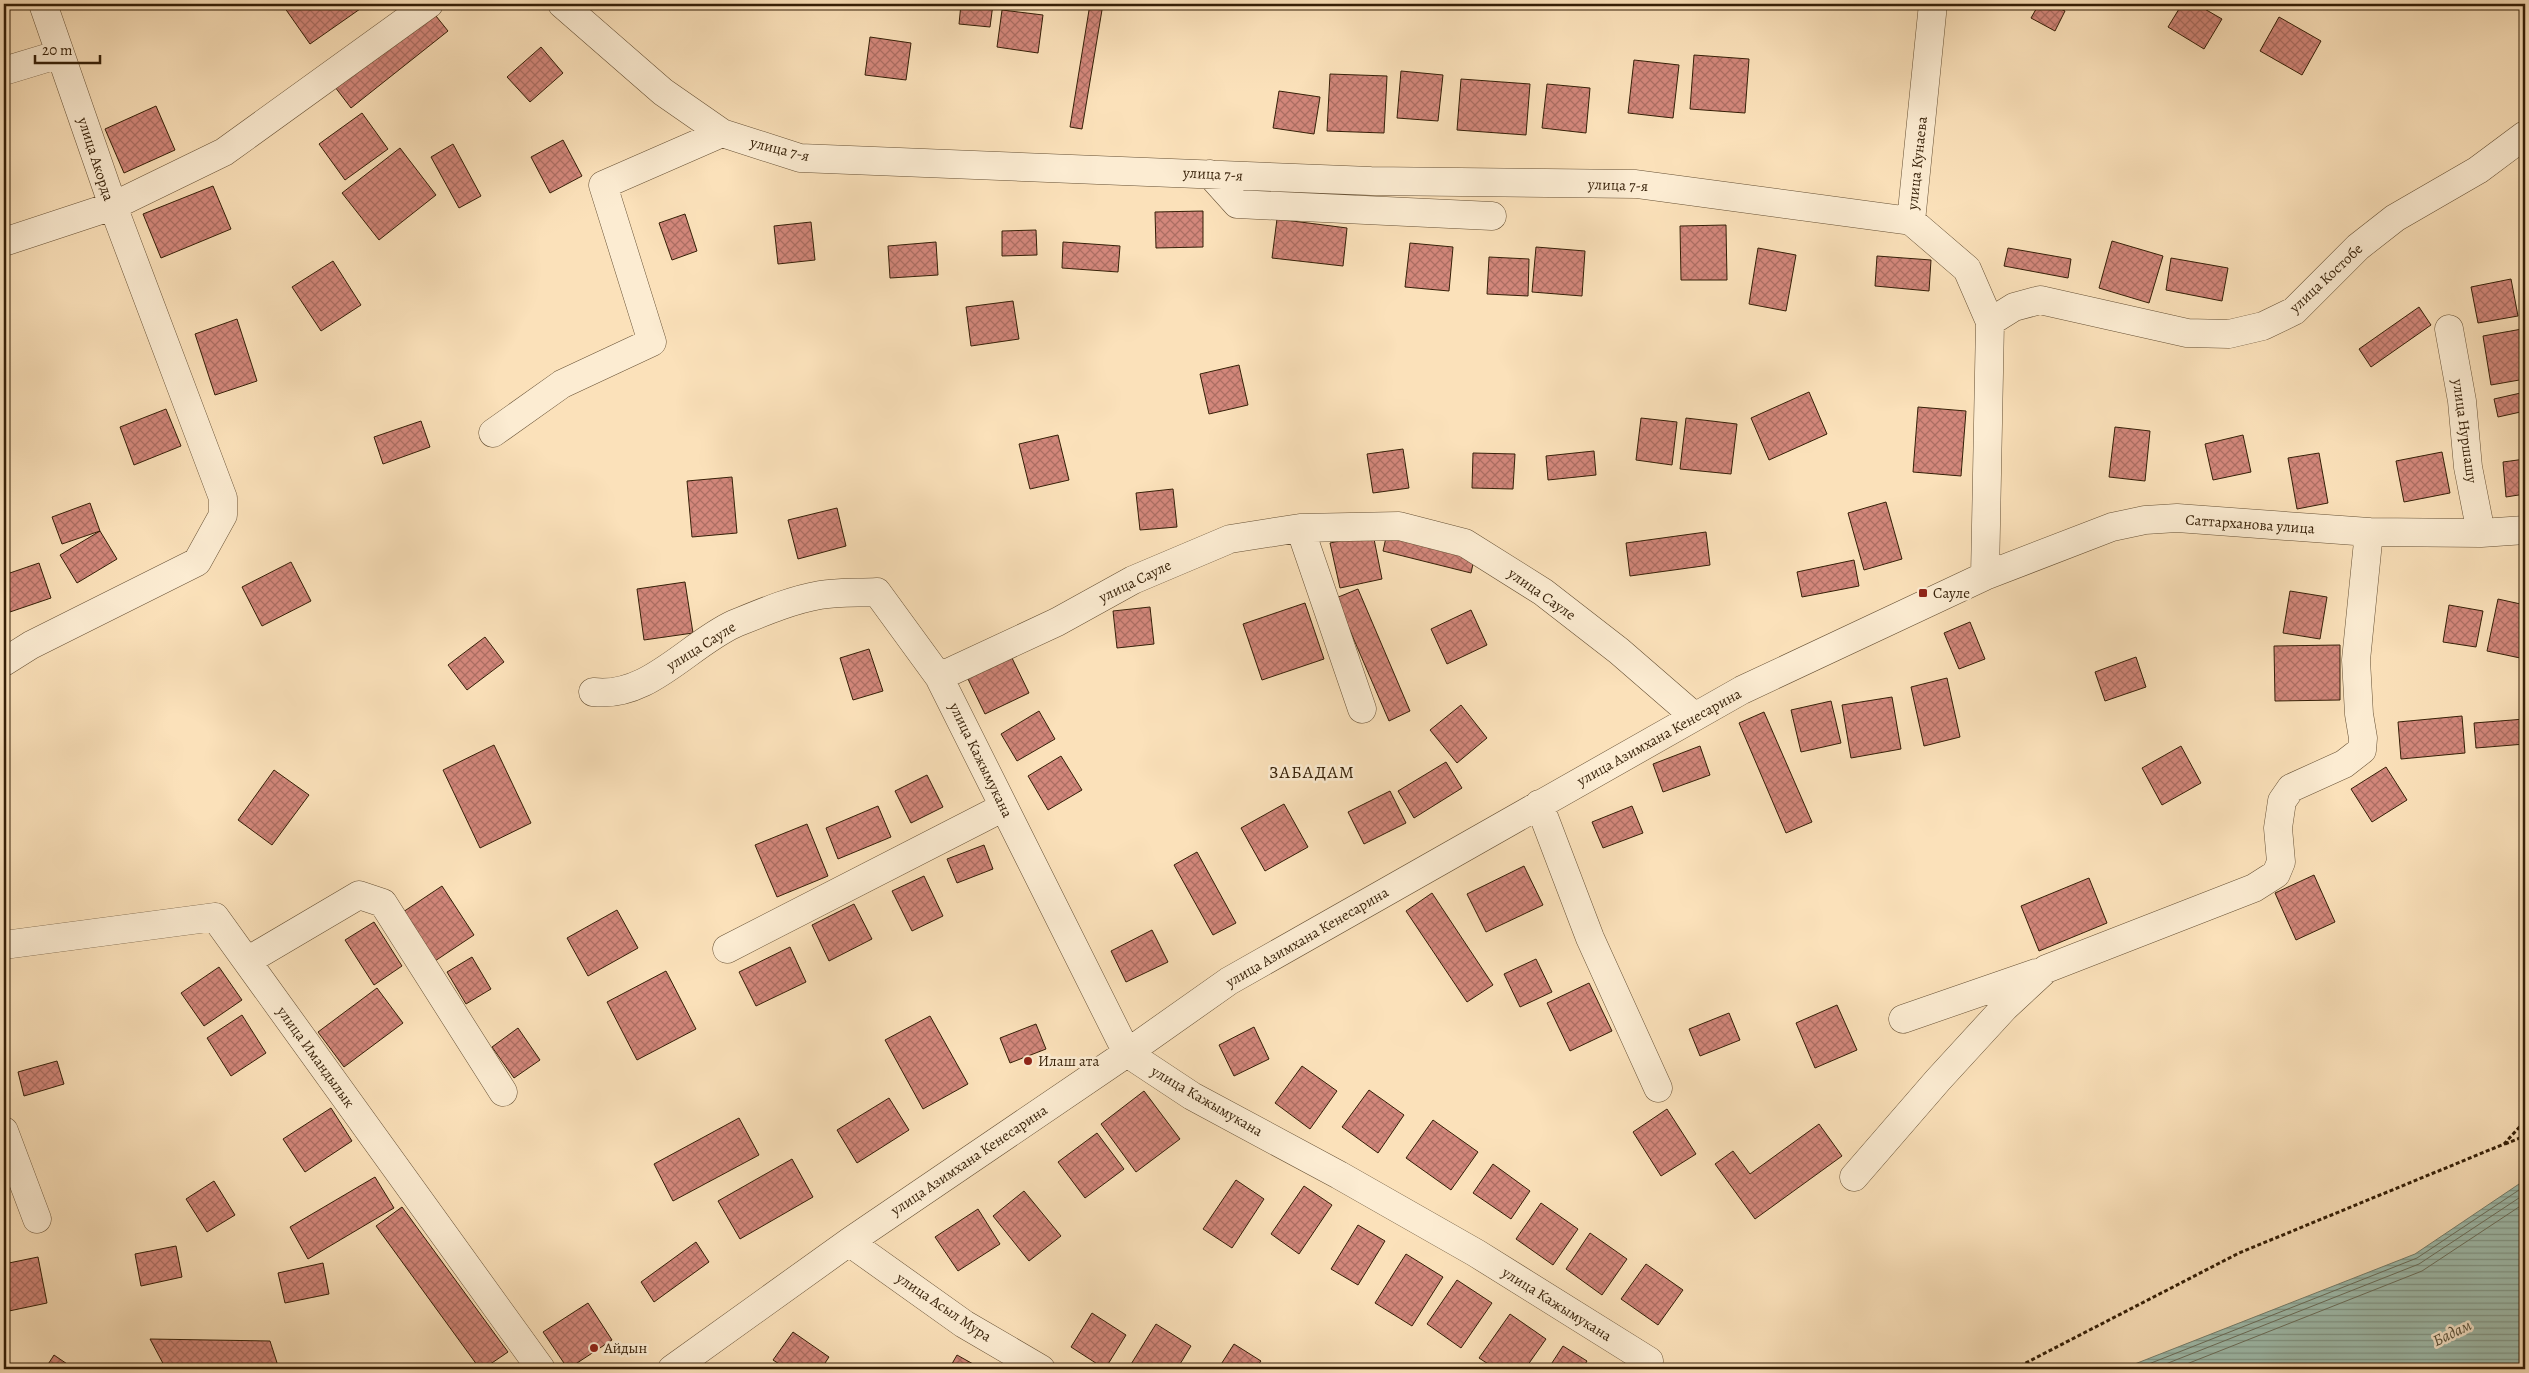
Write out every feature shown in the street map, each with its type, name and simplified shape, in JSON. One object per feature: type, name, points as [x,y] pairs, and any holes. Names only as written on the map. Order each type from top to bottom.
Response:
[{"type":"street","name":"улица Акорда","points":[[4,242],[113,206],[43,4]]},
{"type":"street","points":[[4,662],[31,645],[197,562],[223,515],[223,498],[113,206],[224,152],[429,4]]},
{"type":"street","name":"улица 7-я","points":[[562,4],[663,92],[722,134],[800,158],[1371,181],[1636,184],[1911,221]]},
{"type":"street","name":"улица Кунаева","points":[[1933,4],[1911,221],[1967,269],[1990,322],[1985,576]]},
{"type":"street","points":[[4,71],[60,54]]},
{"type":"street","points":[[493,433],[562,384],[652,342],[603,185],[722,134]]},
{"type":"street","name":"улица Костобе","points":[[1990,322],[2014,307],[2040,300],[2060,303],[2138,324],[2187,333],[2230,334],[2263,326],[2294,311],[2358,247],[2395,218],[2478,170],[2525,135]]},
{"type":"street","points":[[1210,174],[1237,204],[1492,216]]},
{"type":"street","name":"улица Нуршашу","points":[[2448,330],[2462,401],[2468,467],[2481,533]]},
{"type":"street","name":"Саттарханова улица","points":[[1985,576],[2112,527],[2144,520],[2177,518],[2369,532],[2481,533],[2525,530]]},
{"type":"street","name":"улица Сауле","points":[[594,692],[609,694],[640,684],[732,625],[778,607],[820,595],[877,592],[939,677],[1057,622],[1133,580],[1230,539],[1300,528],[1399,526],[1465,543],[1543,592],[1619,651],[1694,716]]},
{"type":"street","points":[[1300,528],[1362,710]]},
{"type":"street","points":[[1903,1019],[2046,969],[2254,888],[2276,874],[2281,862],[2278,828],[2282,801],[2291,788],[2344,764],[2362,750],[2363,738],[2359,714],[2356,660],[2369,532]]},
{"type":"street","name":"улица Азимхана Кенесарина","points":[[672,1369],[849,1242],[1127,1053],[1229,981],[1742,690],[1985,576]]},
{"type":"street","name":"улица Кажымукана","points":[[939,677],[1127,1053],[1192,1096],[1339,1174],[1476,1253],[1649,1361]]},
{"type":"street","points":[[1539,804],[1590,938],[1658,1088]]},
{"type":"street","points":[[728,950],[1004,807]]},
{"type":"street","points":[[247,961],[359,895],[383,903],[503,1092]]},
{"type":"street","name":"улица Имандылык","points":[[4,945],[215,917],[541,1369]]},
{"type":"street","points":[[1854,1177],[1938,1080],[2005,1007],[2046,969]]},
{"type":"street","points":[[4,1131],[37,1219]]},
{"type":"street","name":"улица Асыл Мура","points":[[849,1242],[964,1324],[1041,1369]]},
{"type":"path","points":[[2504,1144],[2525,1121]]},
{"type":"path","points":[[2014,1369],[2239,1253],[2525,1136]]},
{"type":"water","name":"Бадам","points":[[2525,1180],[2525,1364],[2513,1369],[2122,1369],[2415,1254]]},
{"type":"building","points":[[282,4],[357,4],[360,9],[310,44]]},
{"type":"building","points":[[961,4],[993,4],[990,27],[959,24]]},
{"type":"building","points":[[1090,4],[1103,4],[1082,129],[1070,127]]},
{"type":"building","points":[[2039,4],[2050,4],[2065,11],[2055,31],[2031,18]]},
{"type":"building","points":[[2182,4],[2196,4],[2222,19],[2204,49],[2168,27]]},
{"type":"building","points":[[1002,10],[1043,15],[1038,53],[997,47]]},
{"type":"building","points":[[432,11],[448,31],[351,108],[335,87]]},
{"type":"building","points":[[2279,17],[2321,41],[2302,75],[2260,51]]},
{"type":"building","points":[[870,37],[911,43],[906,80],[865,75]]},
{"type":"building","points":[[541,47],[563,73],[530,102],[507,77]]},
{"type":"building","points":[[1694,55],[1749,59],[1745,113],[1690,109]]},
{"type":"building","points":[[1634,60],[1679,65],[1673,118],[1628,113]]},
{"type":"building","points":[[1401,71],[1443,75],[1438,121],[1397,118]]},
{"type":"building","points":[[1330,74],[1387,76],[1384,133],[1327,131]]},
{"type":"building","points":[[1461,79],[1530,84],[1526,135],[1457,130]]},
{"type":"building","points":[[1547,84],[1590,88],[1586,133],[1542,128]]},
{"type":"building","points":[[1279,91],[1320,97],[1314,134],[1273,128]]},
{"type":"building","points":[[156,106],[175,150],[124,173],[105,129]]},
{"type":"building","points":[[362,113],[388,149],[345,180],[319,144]]},
{"type":"building","points":[[563,140],[582,176],[550,193],[531,157]]},
{"type":"building","points":[[453,144],[481,196],[459,208],[431,157]]},
{"type":"building","points":[[400,148],[436,195],[379,240],[342,193]]},
{"type":"building","points":[[213,186],[231,229],[161,258],[143,214]]},
{"type":"building","points":[[1203,211],[1203,247],[1156,248],[1155,212]]},
{"type":"building","points":[[685,214],[697,251],[672,260],[659,223]]},
{"type":"building","points":[[1277,219],[1347,228],[1343,266],[1272,258]]},
{"type":"building","points":[[811,222],[815,260],[778,264],[774,226]]},
{"type":"building","points":[[1726,225],[1727,280],[1681,280],[1680,226]]},
{"type":"building","points":[[1036,230],[1037,255],[1002,256],[1002,231]]},
{"type":"building","points":[[2112,241],[2163,256],[2149,303],[2099,288]]},
{"type":"building","points":[[936,242],[938,275],[890,278],[888,246]]},
{"type":"building","points":[[1063,242],[1120,246],[1118,272],[1062,268]]},
{"type":"building","points":[[1410,243],[1453,247],[1449,291],[1405,287]]},
{"type":"building","points":[[1536,247],[1585,251],[1582,296],[1532,292]]},
{"type":"building","points":[[1758,248],[1796,255],[1786,311],[1749,304]]},
{"type":"building","points":[[2008,248],[2071,259],[2068,278],[2004,266]]},
{"type":"building","points":[[1877,256],[1931,260],[1929,291],[1875,286]]},
{"type":"building","points":[[1489,257],[1529,259],[1528,296],[1487,294]]},
{"type":"building","points":[[2171,258],[2228,268],[2222,301],[2166,290]]},
{"type":"building","points":[[333,261],[361,305],[321,331],[292,287]]},
{"type":"building","points":[[2511,279],[2518,316],[2478,323],[2471,287]]},
{"type":"building","points":[[1013,301],[1019,339],[971,346],[966,307]]},
{"type":"building","points":[[2419,307],[2431,325],[2371,367],[2359,349]]},
{"type":"building","points":[[237,319],[257,381],[215,395],[195,334]]},
{"type":"building","points":[[2522,329],[2525,351],[2525,379],[2491,385],[2483,336]]},
{"type":"building","points":[[1239,365],[1248,405],[1209,414],[1200,374]]},
{"type":"building","points":[[1809,392],[1827,434],[1769,460],[1751,418]]},
{"type":"building","points":[[2525,392],[2525,411],[2498,417],[2494,399]]},
{"type":"building","points":[[1918,407],[1966,411],[1961,476],[1913,472]]},
{"type":"building","points":[[166,409],[181,446],[134,465],[120,427]]},
{"type":"building","points":[[1641,418],[1677,422],[1672,465],[1636,460]]},
{"type":"building","points":[[1686,418],[1737,424],[1731,474],[1680,469]]},
{"type":"building","points":[[421,421],[430,447],[383,464],[374,437]]},
{"type":"building","points":[[2115,427],[2150,431],[2145,481],[2109,477]]},
{"type":"building","points":[[1058,435],[1069,480],[1030,489],[1019,444]]},
{"type":"building","points":[[2243,435],[2251,472],[2213,480],[2205,444]]},
{"type":"building","points":[[1403,449],[1409,488],[1373,493],[1367,454]]},
{"type":"building","points":[[1594,451],[1596,475],[1548,480],[1546,456]]},
{"type":"building","points":[[2442,452],[2450,493],[2404,502],[2396,461]]},
{"type":"building","points":[[1473,453],[1515,454],[1513,489],[1472,488]]},
{"type":"building","points":[[2319,453],[2328,503],[2297,509],[2288,458]]},
{"type":"building","points":[[2525,459],[2525,494],[2506,497],[2503,462]]},
{"type":"building","points":[[732,477],[737,533],[692,537],[687,481]]},
{"type":"building","points":[[1173,489],[1177,527],[1140,530],[1136,493]]},
{"type":"building","points":[[1886,502],[1902,559],[1864,570],[1848,513]]},
{"type":"building","points":[[90,503],[100,531],[62,544],[52,517]]},
{"type":"building","points":[[837,508],[846,546],[798,559],[788,520]]},
{"type":"building","points":[[100,531],[117,559],[77,583],[60,555]]},
{"type":"building","points":[[1706,532],[1710,565],[1630,576],[1626,543]]},
{"type":"building","points":[[1387,533],[1475,555],[1471,573],[1383,551]]},
{"type":"building","points":[[1373,534],[1382,579],[1340,588],[1330,543]]},
{"type":"building","points":[[1854,560],[1859,586],[1802,597],[1797,572]]},
{"type":"building","points":[[291,562],[311,601],[262,626],[242,587]]},
{"type":"building","points":[[39,563],[51,598],[4,614],[4,575]]},
{"type":"building","points":[[685,582],[693,633],[644,640],[637,589]]},
{"type":"building","points":[[1358,589],[1410,711],[1389,721],[1336,598]]},
{"type":"building","points":[[2290,591],[2327,597],[2320,639],[2283,633]]},
{"type":"building","points":[[2498,599],[2525,605],[2525,659],[2487,651]]},
{"type":"building","points":[[1305,603],[1324,659],[1262,680],[1243,624]]},
{"type":"building","points":[[2449,605],[2483,611],[2476,647],[2443,642]]},
{"type":"building","points":[[1150,607],[1154,644],[1117,648],[1113,611]]},
{"type":"building","points":[[1471,610],[1487,645],[1447,664],[1431,629]]},
{"type":"building","points":[[1970,622],[1985,659],[1959,669],[1944,633]]},
{"type":"building","points":[[485,637],[504,662],[467,690],[448,665]]},
{"type":"building","points":[[2340,645],[2340,700],[2275,701],[2274,646]]},
{"type":"building","points":[[869,649],[883,691],[853,700],[840,658]]},
{"type":"building","points":[[1011,656],[1029,693],[985,714],[967,677]]},
{"type":"building","points":[[2136,657],[2146,687],[2105,701],[2095,672]]},
{"type":"building","points":[[1947,678],[1960,737],[1924,746],[1911,687]]},
{"type":"building","points":[[1892,697],[1901,749],[1851,758],[1842,705]]},
{"type":"building","points":[[1831,701],[1841,743],[1801,752],[1791,710]]},
{"type":"building","points":[[1461,705],[1487,738],[1457,763],[1430,730]]},
{"type":"building","points":[[1039,711],[1055,739],[1017,761],[1001,734]]},
{"type":"building","points":[[1764,712],[1812,822],[1786,833],[1739,723]]},
{"type":"building","points":[[2462,716],[2465,753],[2401,759],[2398,722]]},
{"type":"building","points":[[2525,719],[2525,744],[2476,748],[2474,723]]},
{"type":"building","points":[[494,745],[531,823],[480,848],[443,770]]},
{"type":"building","points":[[1700,746],[1710,775],[1663,792],[1653,764]]},
{"type":"building","points":[[2181,746],[2201,783],[2162,805],[2142,768]]},
{"type":"building","points":[[1061,756],[1082,790],[1048,810],[1028,776]]},
{"type":"building","points":[[1446,762],[1462,788],[1414,818],[1398,791]]},
{"type":"building","points":[[2386,767],[2407,800],[2372,822],[2351,789]]},
{"type":"building","points":[[274,770],[309,795],[272,845],[238,820]]},
{"type":"building","points":[[927,775],[943,807],[911,823],[895,791]]},
{"type":"building","points":[[1390,791],[1406,823],[1364,844],[1348,812]]},
{"type":"building","points":[[1284,804],[1308,847],[1265,871],[1241,828]]},
{"type":"building","points":[[878,806],[891,837],[838,859],[826,828]]},
{"type":"building","points":[[1632,806],[1643,833],[1603,848],[1592,822]]},
{"type":"building","points":[[807,824],[828,876],[777,897],[755,845]]},
{"type":"building","points":[[984,845],[993,869],[957,883],[947,859]]},
{"type":"building","points":[[1197,852],[1236,923],[1213,935],[1174,865]]},
{"type":"building","points":[[1524,866],[1543,905],[1486,932],[1467,894]]},
{"type":"building","points":[[2314,875],[2335,922],[2296,940],[2275,893]]},
{"type":"building","points":[[924,876],[943,916],[912,931],[892,891]]},
{"type":"building","points":[[2089,878],[2107,923],[2039,951],[2021,906]]},
{"type":"building","points":[[442,886],[474,935],[435,961],[403,912]]},
{"type":"building","points":[[1432,893],[1493,985],[1467,1002],[1406,911]]},
{"type":"building","points":[[854,904],[872,939],[829,961],[812,925]]},
{"type":"building","points":[[617,910],[638,948],[588,976],[567,938]]},
{"type":"building","points":[[374,922],[402,966],[374,985],[345,940]]},
{"type":"building","points":[[1152,930],[1168,962],[1126,982],[1111,951]]},
{"type":"building","points":[[790,947],[806,982],[756,1006],[739,972]]},
{"type":"building","points":[[472,957],[491,989],[466,1004],[447,972]]},
{"type":"building","points":[[1536,959],[1552,992],[1520,1007],[1504,974]]},
{"type":"building","points":[[219,967],[242,1000],[204,1026],[181,993]]},
{"type":"building","points":[[666,971],[696,1029],[637,1060],[607,1002]]},
{"type":"building","points":[[1589,983],[1612,1031],[1570,1051],[1547,1003]]},
{"type":"building","points":[[377,988],[403,1023],[344,1067],[318,1032]]},
{"type":"building","points":[[1837,1005],[1857,1050],[1815,1068],[1796,1023]]},
{"type":"building","points":[[1729,1013],[1740,1040],[1700,1056],[1689,1029]]},
{"type":"building","points":[[242,1015],[266,1053],[231,1076],[207,1038]]},
{"type":"building","points":[[930,1016],[968,1084],[923,1109],[885,1040]]},
{"type":"building","points":[[1036,1024],[1046,1049],[1010,1063],[1000,1038]]},
{"type":"building","points":[[1254,1027],[1269,1059],[1234,1076],[1219,1045]]},
{"type":"building","points":[[518,1028],[540,1060],[514,1078],[492,1047]]},
{"type":"building","points":[[57,1061],[64,1084],[24,1096],[18,1072]]},
{"type":"building","points":[[1302,1066],[1337,1091],[1310,1129],[1275,1103]]},
{"type":"building","points":[[1369,1090],[1404,1115],[1378,1153],[1342,1127]]},
{"type":"building","points":[[1144,1091],[1180,1139],[1136,1172],[1101,1124]]},
{"type":"building","points":[[889,1098],[909,1130],[857,1163],[837,1130]]},
{"type":"building","points":[[331,1108],[352,1141],[305,1172],[283,1139]]},
{"type":"building","points":[[1667,1109],[1696,1154],[1661,1176],[1633,1132]]},
{"type":"building","points":[[739,1118],[759,1155],[673,1201],[654,1164]]},
{"type":"building","points":[[1433,1120],[1478,1152],[1451,1190],[1406,1158]]},
{"type":"building","points":[[1819,1124],[1842,1156],[1755,1219],[1715,1164],[1733,1151],[1750,1174]]},
{"type":"building","points":[[1097,1133],[1124,1169],[1085,1198],[1058,1162]]},
{"type":"building","points":[[792,1159],[813,1197],[740,1239],[718,1201]]},
{"type":"building","points":[[1493,1164],[1530,1191],[1511,1219],[1473,1193]]},
{"type":"building","points":[[375,1177],[394,1208],[308,1259],[290,1227]]},
{"type":"building","points":[[1236,1180],[1264,1199],[1232,1248],[1203,1229]]},
{"type":"building","points":[[214,1181],[235,1215],[207,1232],[186,1199]]},
{"type":"building","points":[[1304,1186],[1332,1205],[1299,1254],[1271,1234]]},
{"type":"building","points":[[1024,1191],[1061,1236],[1029,1261],[993,1216]]},
{"type":"building","points":[[1541,1203],[1578,1229],[1553,1265],[1516,1239]]},
{"type":"building","points":[[402,1207],[508,1352],[483,1369],[480,1369],[376,1226]]},
{"type":"building","points":[[978,1209],[1000,1244],[958,1271],[935,1237]]},
{"type":"building","points":[[1358,1225],[1385,1241],[1358,1285],[1331,1269]]},
{"type":"building","points":[[1590,1233],[1627,1259],[1602,1295],[1566,1269]]},
{"type":"building","points":[[696,1242],[709,1262],[654,1302],[641,1282]]},
{"type":"building","points":[[176,1246],[182,1277],[141,1286],[135,1254]]},
{"type":"building","points":[[1406,1254],[1443,1277],[1412,1326],[1375,1303]]},
{"type":"building","points":[[38,1257],[47,1303],[9,1311],[4,1287],[4,1264]]},
{"type":"building","points":[[323,1263],[329,1294],[285,1303],[278,1273]]},
{"type":"building","points":[[1646,1264],[1683,1290],[1658,1325],[1621,1299]]},
{"type":"building","points":[[1457,1280],[1492,1303],[1461,1348],[1427,1324]]},
{"type":"building","points":[[588,1303],[612,1340],[568,1369],[543,1332]]},
{"type":"building","points":[[1092,1313],[1126,1335],[1105,1369],[1071,1347]]},
{"type":"building","points":[[1510,1314],[1546,1339],[1525,1369],[1496,1369],[1479,1358]]},
{"type":"building","points":[[1156,1324],[1191,1346],[1177,1369],[1128,1369]]},
{"type":"building","points":[[793,1332],[829,1357],[821,1369],[787,1369],[773,1360]]},
{"type":"building","points":[[150,1339],[270,1341],[279,1369],[166,1369]]},
{"type":"building","points":[[1234,1344],[1261,1361],[1255,1369],[1218,1369]]},
{"type":"building","points":[[1563,1346],[1587,1361],[1582,1369],[1548,1369]]},
{"type":"building","points":[[54,1355],[73,1368],[45,1369]]},
{"type":"building","points":[[957,1355],[982,1369],[949,1369]]},
{"type":"building","points":[[526,1359],[533,1369],[513,1369]]},
{"type":"place","name":"Сауле","points":[[1923,593]]},
{"type":"place","name":"Илаш ата","points":[[1028,1061]]},
{"type":"place","name":"Айдын","points":[[594,1348]]},
{"type":"district","name":"ЗАБАДАМ","points":[[1312,772]]}]
